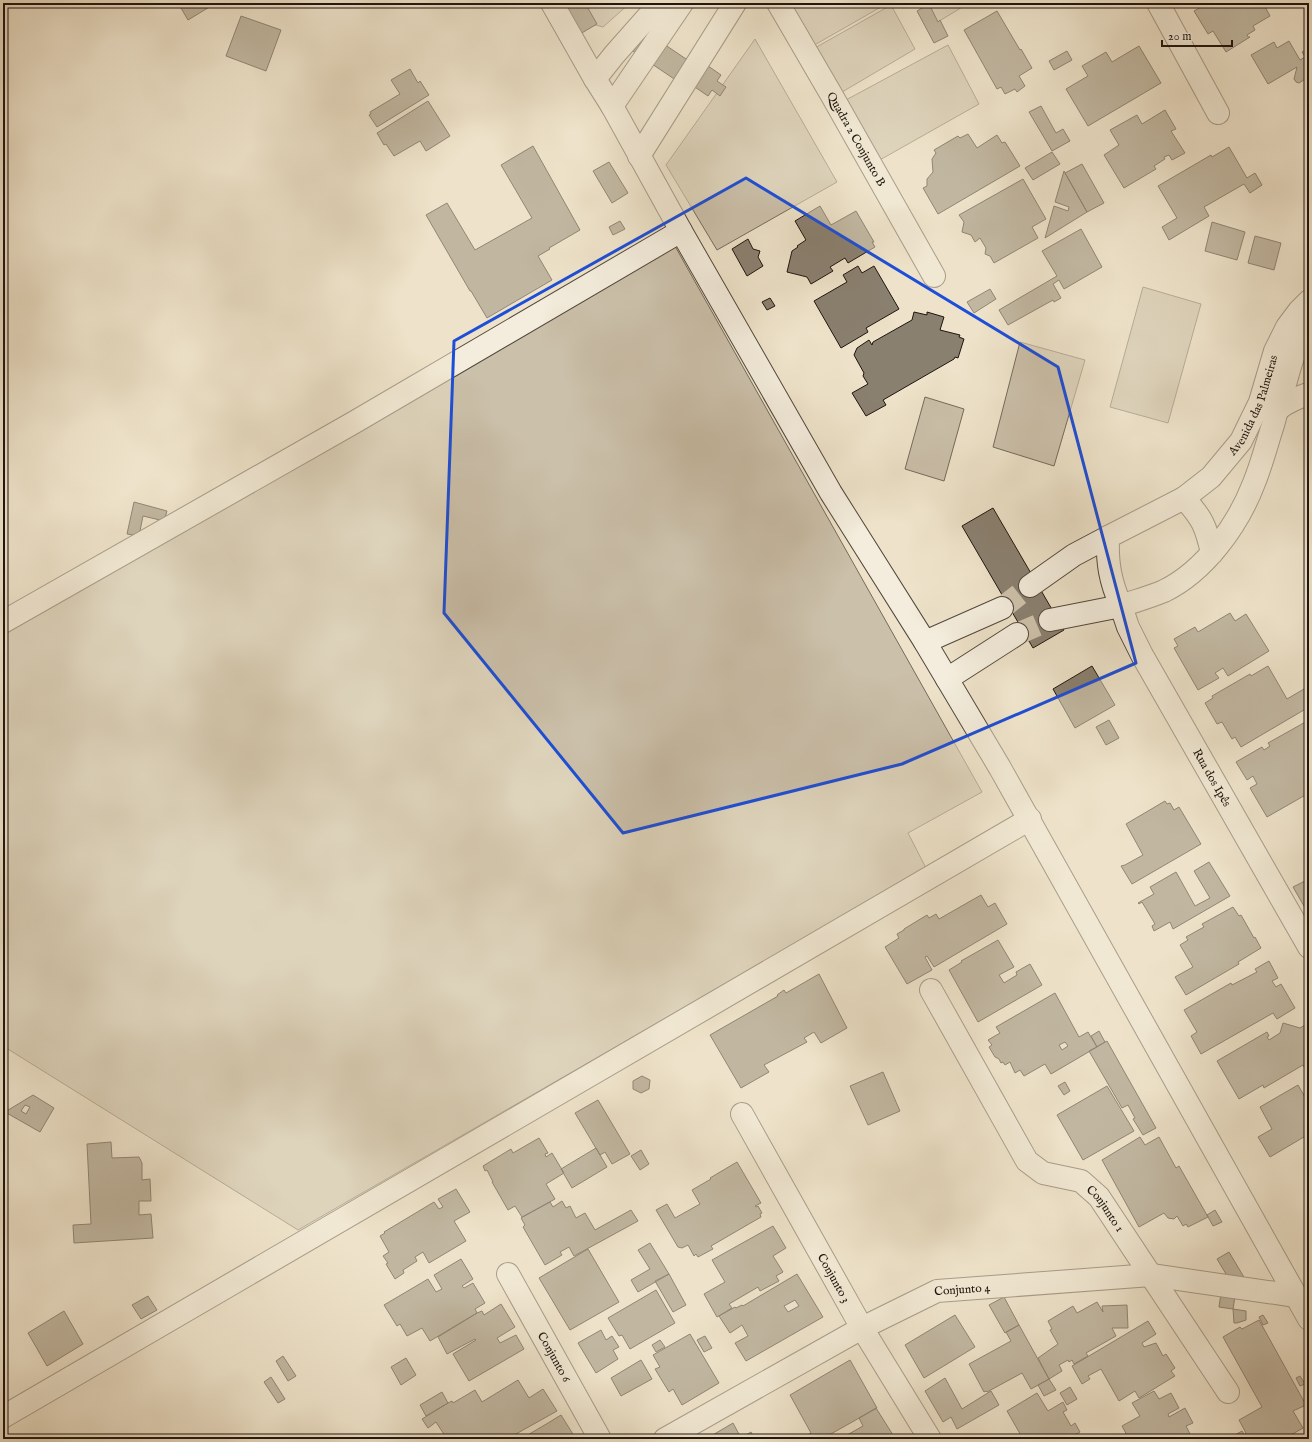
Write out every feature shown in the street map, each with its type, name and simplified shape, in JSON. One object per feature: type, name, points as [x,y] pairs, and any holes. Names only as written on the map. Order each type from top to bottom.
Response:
[{"type":"street","points":[[552,3],[831,493],[947,678],[1030,819],[1309,1319]]},
{"type":"street","points":[[595,79],[660,3]]},
{"type":"street","points":[[612,106],[682,3]]},
{"type":"street","points":[[639,156],[735,3]]},
{"type":"street","name":"Quadra 2 Conjunto B","points":[[778,3],[934,276]]},
{"type":"street","points":[[1158,3],[1218,113]]},
{"type":"street","points":[[3,622],[353,423],[681,231]]},
{"type":"street","name":"Avenida das Palmeiras","points":[[1050,620],[1121,606],[1150,597],[1179,582],[1212,553],[1234,525],[1254,484],[1307,313]]},
{"type":"street","name":"Avenida das Palmeiras","points":[[1030,586],[1074,555],[1184,498],[1211,477],[1241,441],[1260,402],[1275,351],[1287,327],[1307,313]]},
{"type":"street","points":[[1278,410],[1294,399],[1309,394]]},
{"type":"street","points":[[1184,498],[1198,514],[1208,532],[1212,553]]},
{"type":"street","points":[[1108,537],[1110,577],[1121,606]]},
{"type":"street","name":"Rua dos Ipês","points":[[1121,606],[1128,628],[1142,656],[1309,946]]},
{"type":"street","points":[[925,642],[998,610],[1013,636],[947,678]]},
{"type":"street","points":[[3,1417],[1030,819]]},
{"type":"street","name":"Conjunto 1","points":[[931,990],[1027,1161],[1043,1173],[1081,1181],[1099,1197],[1228,1392]]},
{"type":"street","name":"Conjunto 3","points":[[742,1114],[862,1328],[930,1439]]},
{"type":"street","name":"Conjunto 6","points":[[508,1274],[600,1439]]},
{"type":"street","name":"Conjunto 4","points":[[665,1439],[862,1328],[937,1290],[1151,1275],[1296,1296]]},
{"type":"highlighted area","points":[[746,178],[1058,367],[1136,663],[902,764],[623,833],[444,613],[454,341]]},
{"type":"shaded area","points":[[575,3],[630,3],[603,27],[585,22]]},
{"type":"shaded area","points":[[786,3],[888,3],[811,47]]},
{"type":"shaded area","points":[[924,3],[969,3],[936,23]]},
{"type":"shaded area","points":[[891,5],[915,49],[837,95],[813,49]]},
{"type":"shaded area","points":[[755,39],[837,182],[717,250],[666,165]]},
{"type":"shaded area","points":[[948,45],[979,104],[878,161],[844,101]]},
{"type":"shaded area","points":[[671,239],[982,792],[908,833],[926,868],[298,1230],[3,1046],[3,634]]},
{"type":"shaded area","points":[[1143,287],[1201,304],[1168,423],[1110,407]]},
{"type":"shaded area","points":[[1020,342],[1085,360],[1054,466],[993,447]]},
{"type":"shaded area","points":[[925,397],[964,409],[944,481],[905,469]]},
{"type":"building","points":[[178,3],[216,3],[188,20]]},
{"type":"building","points":[[570,3],[585,3],[597,24],[580,34],[565,6]]},
{"type":"building","points":[[1208,3],[1263,3],[1270,16],[1253,26],[1255,30],[1247,35],[1250,37],[1226,52],[1213,31],[1208,34],[1194,11]]},
{"type":"building","points":[[929,4],[938,22],[940,20],[948,36],[934,43],[917,11]]},
{"type":"building","points":[[997,11],[1032,68],[1019,76],[1025,86],[1017,92],[1015,89],[1005,94],[1001,87],[997,89],[964,30]]},
{"type":"building","points":[[241,16],[281,30],[266,71],[226,56]]},
{"type":"building","points":[[634,24],[698,67],[701,61],[721,75],[717,81],[726,87],[720,96],[712,90],[708,96],[689,83],[686,87],[621,43]]},
{"type":"building","points":[[1289,41],[1300,60],[1305,57],[1302,52],[1309,48],[1309,81],[1307,78],[1299,83],[1296,82],[1294,79],[1297,67],[1268,84],[1251,55],[1274,42],[1277,48]]},
{"type":"building","points":[[1139,46],[1161,83],[1088,126],[1066,89],[1088,76],[1082,66],[1106,52],[1112,62]]},
{"type":"building","points":[[1067,51],[1072,60],[1054,70],[1049,61]]},
{"type":"building","points":[[410,69],[418,83],[420,81],[429,95],[377,127],[369,115],[371,114],[370,112],[400,94],[391,80]]},
{"type":"building","points":[[428,101],[450,136],[426,151],[420,141],[394,156],[386,144],[384,145],[377,133]]},
{"type":"building","points":[[1041,106],[1056,133],[1063,129],[1070,141],[1052,151],[1029,112]]},
{"type":"building","points":[[1165,110],[1176,129],[1171,131],[1185,153],[1172,160],[1169,155],[1164,157],[1165,159],[1154,166],[1156,169],[1124,188],[1104,155],[1119,145],[1110,130],[1137,115],[1142,124]]},
{"type":"building","points":[[968,134],[977,148],[997,135],[1002,143],[1005,142],[1020,166],[938,214],[923,188],[927,186],[927,179],[933,172],[932,159],[936,153],[934,150],[958,136],[960,138]]},
{"type":"building","points":[[533,146],[580,230],[538,256],[552,280],[487,318],[426,215],[447,203],[475,250],[532,218],[501,165]]},
{"type":"building","points":[[1229,147],[1247,178],[1255,173],[1262,185],[1250,193],[1244,184],[1204,207],[1209,216],[1169,240],[1162,227],[1177,218],[1158,186],[1211,155],[1212,157]]},
{"type":"building","points":[[1052,152],[1060,164],[1033,180],[1025,168]]},
{"type":"building","points":[[609,162],[628,193],[612,203],[593,171]]},
{"type":"building","points":[[1082,164],[1104,203],[1087,212],[1065,173]]},
{"type":"building","points":[[1064,171],[1087,212],[1045,238],[1054,206],[1068,211],[1069,207],[1055,202]]},
{"type":"building","points":[[1023,179],[1046,219],[1032,227],[1038,238],[994,263],[990,256],[985,254],[986,248],[980,238],[975,242],[971,235],[962,232],[964,222],[959,215]]},
{"type":"building","points":[[820,206],[831,225],[856,211],[874,242],[872,242],[875,247],[848,263],[845,258],[830,267],[833,271],[811,284],[807,277],[787,272],[792,251],[806,240],[795,221]]},
{"type":"building","points":[[620,221],[625,229],[613,235],[609,227]]},
{"type":"building","points":[[1212,222],[1245,232],[1237,260],[1205,251]]},
{"type":"building","points":[[1081,229],[1102,267],[1064,289],[1059,280],[1053,284],[1061,298],[1054,302],[1053,300],[1008,325],[999,310],[1057,276],[1042,251]]},
{"type":"building","points":[[1255,236],[1281,243],[1274,270],[1248,263]]},
{"type":"building","points":[[748,239],[753,249],[760,251],[758,257],[763,266],[747,276],[732,249]]},
{"type":"building","points":[[858,266],[862,273],[874,266],[899,309],[866,328],[868,332],[841,348],[814,301],[847,282],[843,275]]},
{"type":"building","points":[[990,289],[996,299],[974,313],[967,302]]},
{"type":"building","points":[[770,298],[775,306],[767,310],[762,302]]},
{"type":"building","points":[[914,312],[927,315],[927,312],[944,317],[940,330],[960,335],[959,337],[964,339],[958,358],[955,357],[954,359],[883,400],[886,405],[866,416],[852,393],[868,384],[854,355],[857,348],[869,340],[872,345],[873,342],[912,320]]},
{"type":"building","points":[[134,502],[167,511],[164,521],[143,516],[139,536],[127,534]]},
{"type":"building","points":[[993,508],[1064,630],[1033,648],[962,526]]},
{"type":"building","points":[[1230,613],[1235,621],[1246,614],[1269,651],[1228,676],[1223,668],[1215,673],[1219,678],[1198,690],[1174,648],[1178,646],[1174,639],[1195,627],[1198,632]]},
{"type":"building","points":[[1092,666],[1115,705],[1075,728],[1053,689]]},
{"type":"building","points":[[1268,666],[1287,699],[1309,686],[1309,707],[1241,747],[1235,737],[1232,739],[1222,722],[1217,724],[1205,703],[1213,698],[1212,696],[1250,674],[1251,676]]},
{"type":"building","points":[[1109,720],[1119,738],[1106,745],[1096,727]]},
{"type":"building","points":[[1309,720],[1309,793],[1267,817],[1250,788],[1257,784],[1253,776],[1247,780],[1236,762],[1262,747],[1264,750],[1270,746],[1268,743]]},
{"type":"building","points":[[1165,801],[1167,804],[1170,803],[1174,810],[1179,807],[1201,844],[1132,884],[1121,866],[1143,855],[1126,824]]},
{"type":"building","points":[[1209,862],[1230,896],[1173,929],[1170,922],[1154,931],[1152,926],[1155,924],[1142,902],[1139,904],[1138,903],[1154,894],[1150,887],[1176,872],[1195,906],[1210,898],[1194,871]]},
{"type":"building","points":[[1307,880],[1309,883],[1308,913],[1293,887]]},
{"type":"building","points":[[981,895],[988,907],[995,903],[1007,924],[934,967],[927,956],[925,957],[932,970],[907,984],[885,947],[899,938],[897,934],[927,915],[929,918],[936,914],[939,919]]},
{"type":"building","points":[[1233,907],[1239,916],[1241,915],[1261,948],[1238,962],[1239,964],[1186,995],[1175,977],[1193,967],[1180,945],[1188,940],[1186,937],[1204,927],[1202,924]]},
{"type":"building","points":[[998,940],[1014,967],[999,975],[1004,983],[1017,975],[1016,972],[1030,964],[1042,985],[978,1022],[949,970],[962,962],[961,961]]},
{"type":"building","points":[[1269,961],[1278,978],[1272,981],[1276,987],[1281,984],[1295,1008],[1277,1019],[1273,1013],[1201,1054],[1191,1036],[1197,1032],[1184,1010],[1231,983],[1232,985],[1257,972],[1255,969]]},
{"type":"building","points":[[819,974],[847,1028],[821,1043],[814,1032],[804,1038],[807,1042],[764,1065],[769,1072],[741,1088],[710,1035],[778,996],[777,995],[784,990],[786,993]]},
{"type":"building","points":[[1055,993],[1079,1037],[1088,1032],[1097,1047],[1051,1074],[1045,1064],[1024,1076],[1020,1070],[1015,1073],[1010,1062],[1005,1065],[1003,1062],[1001,1063],[989,1047],[992,1045],[988,1040],[1000,1033],[996,1027]],"holes":[[[1065,1042],[1068,1046],[1062,1050],[1059,1045]]]},
{"type":"building","points":[[1283,1023],[1300,1028],[1305,1025],[1309,1032],[1309,1071],[1307,1072],[1303,1065],[1264,1088],[1263,1085],[1239,1099],[1217,1061],[1267,1032],[1269,1036],[1267,1037],[1269,1040],[1280,1033]]},
{"type":"building","points":[[1099,1031],[1105,1042],[1097,1047],[1091,1036]]},
{"type":"building","points":[[1107,1041],[1156,1128],[1143,1135],[1133,1119],[1135,1118],[1128,1105],[1122,1108],[1089,1051]]},
{"type":"building","points":[[883,1072],[900,1111],[868,1125],[850,1086]]},
{"type":"building","points":[[642,1076],[650,1080],[649,1089],[641,1093],[633,1089],[633,1081]]},
{"type":"building","points":[[1065,1082],[1070,1091],[1064,1095],[1058,1086]]},
{"type":"building","points":[[1298,1085],[1309,1104],[1309,1134],[1270,1157],[1258,1137],[1272,1129],[1260,1107]]},
{"type":"building","points":[[1107,1086],[1134,1131],[1083,1160],[1057,1115]]},
{"type":"building","points":[[33,1095],[54,1108],[40,1132],[5,1112]],"holes":[[[25,1105],[30,1107],[26,1114],[21,1111]]]},
{"type":"building","points":[[598,1100],[630,1154],[612,1164],[605,1152],[600,1155],[575,1113]]},
{"type":"building","points":[[1140,1137],[1145,1145],[1159,1137],[1176,1168],[1179,1166],[1208,1217],[1188,1227],[1186,1224],[1183,1226],[1177,1216],[1174,1219],[1168,1218],[1164,1213],[1139,1227],[1102,1160]]},
{"type":"building","points":[[539,1138],[548,1153],[545,1154],[546,1157],[552,1153],[564,1173],[546,1184],[555,1199],[522,1217],[515,1206],[508,1210],[487,1170],[485,1171],[483,1166],[511,1149],[513,1153]]},
{"type":"building","points":[[111,1142],[112,1158],[139,1157],[142,1163],[142,1180],[150,1179],[151,1201],[139,1201],[139,1215],[151,1214],[153,1238],[74,1243],[73,1225],[91,1224],[87,1144]]},
{"type":"building","points":[[596,1148],[607,1167],[572,1188],[561,1169]]},
{"type":"building","points":[[641,1150],[649,1164],[640,1170],[631,1156]]},
{"type":"building","points":[[737,1162],[761,1203],[755,1206],[758,1206],[762,1213],[760,1214],[761,1217],[711,1246],[713,1249],[698,1257],[696,1254],[694,1256],[688,1245],[682,1248],[678,1247],[656,1210],[667,1204],[675,1218],[700,1204],[692,1190]]},
{"type":"building","points":[[456,1189],[470,1212],[454,1221],[466,1241],[429,1263],[423,1252],[415,1257],[417,1261],[403,1270],[404,1273],[395,1279],[383,1256],[389,1252],[380,1236],[385,1233],[384,1232],[434,1202],[439,1209],[443,1207],[438,1199]]},
{"type":"building","points":[[562,1201],[566,1208],[570,1206],[576,1218],[585,1213],[595,1230],[631,1210],[638,1221],[574,1256],[569,1247],[560,1252],[562,1255],[545,1265],[523,1227],[525,1225],[521,1218],[550,1202],[553,1207]]},
{"type":"building","points":[[1215,1210],[1222,1222],[1213,1226],[1207,1215]]},
{"type":"building","points":[[773,1226],[786,1248],[773,1256],[783,1272],[776,1276],[779,1281],[760,1291],[758,1287],[729,1304],[732,1308],[717,1317],[704,1294],[725,1282],[712,1260]]},
{"type":"building","points":[[650,1243],[669,1274],[638,1292],[631,1280],[650,1269],[638,1250]]},
{"type":"building","points":[[588,1249],[619,1302],[570,1330],[539,1278]]},
{"type":"building","points":[[1229,1252],[1248,1284],[1236,1290],[1233,1309],[1219,1307],[1222,1286],[1229,1279],[1217,1259]]},
{"type":"building","points":[[461,1259],[473,1279],[462,1286],[464,1288],[473,1283],[485,1303],[475,1309],[477,1313],[430,1341],[422,1328],[407,1336],[400,1324],[397,1326],[384,1305],[428,1279],[436,1292],[442,1289],[434,1275]]},
{"type":"building","points":[[669,1274],[686,1305],[673,1312],[655,1281]]},
{"type":"building","points":[[797,1274],[823,1317],[746,1361],[735,1343],[748,1336],[742,1325],[730,1333],[719,1316],[735,1307],[743,1306]],"holes":[[[795,1300],[799,1306],[788,1312],[784,1306]]]},
{"type":"building","points":[[656,1290],[675,1323],[630,1349],[622,1335],[619,1336],[608,1318]]},
{"type":"building","points":[[148,1296],[157,1310],[141,1319],[132,1305]]},
{"type":"building","points":[[1004,1297],[1019,1325],[1005,1333],[989,1305]]},
{"type":"building","points":[[1097,1302],[1103,1312],[1102,1306],[1127,1305],[1128,1328],[1112,1328],[1116,1336],[1086,1353],[1088,1356],[1074,1364],[1072,1360],[1069,1362],[1068,1360],[1059,1365],[1062,1371],[1049,1379],[1038,1358],[1058,1344],[1050,1330],[1052,1329],[1048,1321],[1073,1306],[1077,1313]]},
{"type":"building","points":[[501,1304],[515,1327],[497,1338],[500,1343],[516,1335],[524,1349],[469,1381],[453,1354],[476,1340],[475,1339],[447,1354],[438,1337],[477,1313],[482,1311],[484,1315]]},
{"type":"building","points":[[1233,1309],[1246,1311],[1246,1320],[1234,1323]]},
{"type":"building","points":[[64,1311],[83,1344],[47,1366],[28,1333]]},
{"type":"building","points":[[955,1315],[975,1347],[924,1378],[905,1345]]},
{"type":"building","points":[[1263,1315],[1268,1323],[1263,1325],[1259,1317]]},
{"type":"building","points":[[1259,1320],[1306,1405],[1293,1411],[1303,1428],[1284,1439],[1248,1439],[1239,1420],[1262,1407],[1223,1337],[1240,1327],[1242,1329]]},
{"type":"building","points":[[1148,1321],[1156,1334],[1142,1343],[1144,1347],[1156,1343],[1163,1356],[1166,1354],[1175,1368],[1171,1371],[1175,1376],[1139,1398],[1135,1391],[1119,1401],[1101,1369],[1088,1376],[1090,1379],[1082,1384],[1072,1366]]},
{"type":"building","points":[[1019,1325],[1049,1379],[1031,1389],[1022,1373],[987,1392],[984,1392],[969,1364],[1011,1341],[1006,1332]]},
{"type":"building","points":[[601,1330],[606,1340],[612,1336],[619,1347],[613,1350],[618,1359],[596,1373],[578,1343]]},
{"type":"building","points":[[690,1334],[719,1383],[682,1405],[673,1389],[669,1392],[655,1369],[660,1367],[653,1355]]},
{"type":"building","points":[[705,1336],[712,1348],[704,1352],[697,1340]]},
{"type":"building","points":[[660,1340],[665,1347],[656,1352],[652,1345]]},
{"type":"building","points":[[283,1356],[296,1376],[288,1381],[276,1361]]},
{"type":"building","points":[[406,1358],[416,1375],[401,1385],[391,1367]]},
{"type":"building","points":[[641,1360],[652,1379],[621,1396],[611,1378]]},
{"type":"building","points":[[850,1360],[877,1408],[822,1439],[800,1439],[811,1433],[790,1395]]},
{"type":"building","points":[[1300,1376],[1305,1384],[1300,1386],[1296,1378]]},
{"type":"building","points":[[271,1377],[285,1399],[278,1403],[264,1382]]},
{"type":"building","points":[[945,1378],[962,1409],[991,1391],[999,1405],[957,1429],[951,1417],[943,1422],[925,1391]]},
{"type":"building","points":[[1049,1379],[1056,1390],[1044,1396],[1038,1385]]},
{"type":"building","points":[[518,1380],[529,1398],[543,1389],[557,1411],[507,1439],[447,1439],[436,1422],[428,1428],[422,1419],[448,1403],[452,1401],[453,1403],[475,1390],[482,1402]]},
{"type":"building","points":[[1070,1387],[1077,1399],[1067,1405],[1060,1393]]},
{"type":"building","points":[[1154,1391],[1159,1399],[1171,1393],[1179,1408],[1168,1414],[1169,1417],[1185,1408],[1193,1423],[1186,1426],[1192,1438],[1129,1439],[1122,1426],[1140,1416],[1132,1403]]},
{"type":"building","points":[[442,1392],[448,1403],[426,1416],[420,1405]]},
{"type":"building","points":[[1037,1393],[1048,1411],[1063,1402],[1067,1410],[1063,1412],[1071,1426],[1075,1423],[1080,1432],[1067,1439],[1023,1439],[1007,1411]]},
{"type":"building","points":[[876,1408],[893,1435],[891,1437],[892,1439],[840,1439],[863,1426],[859,1418]]},
{"type":"building","points":[[561,1415],[576,1439],[521,1439],[548,1423]]},
{"type":"building","points":[[733,1423],[741,1438],[751,1432],[755,1439],[706,1439]]},
{"type":"building","points":[[1242,1431],[1247,1439],[1228,1439]]},
{"type":"tunnel","points":[[1002,608],[1030,586]]},
{"type":"tunnel","points":[[1017,634],[1050,620]]}]
